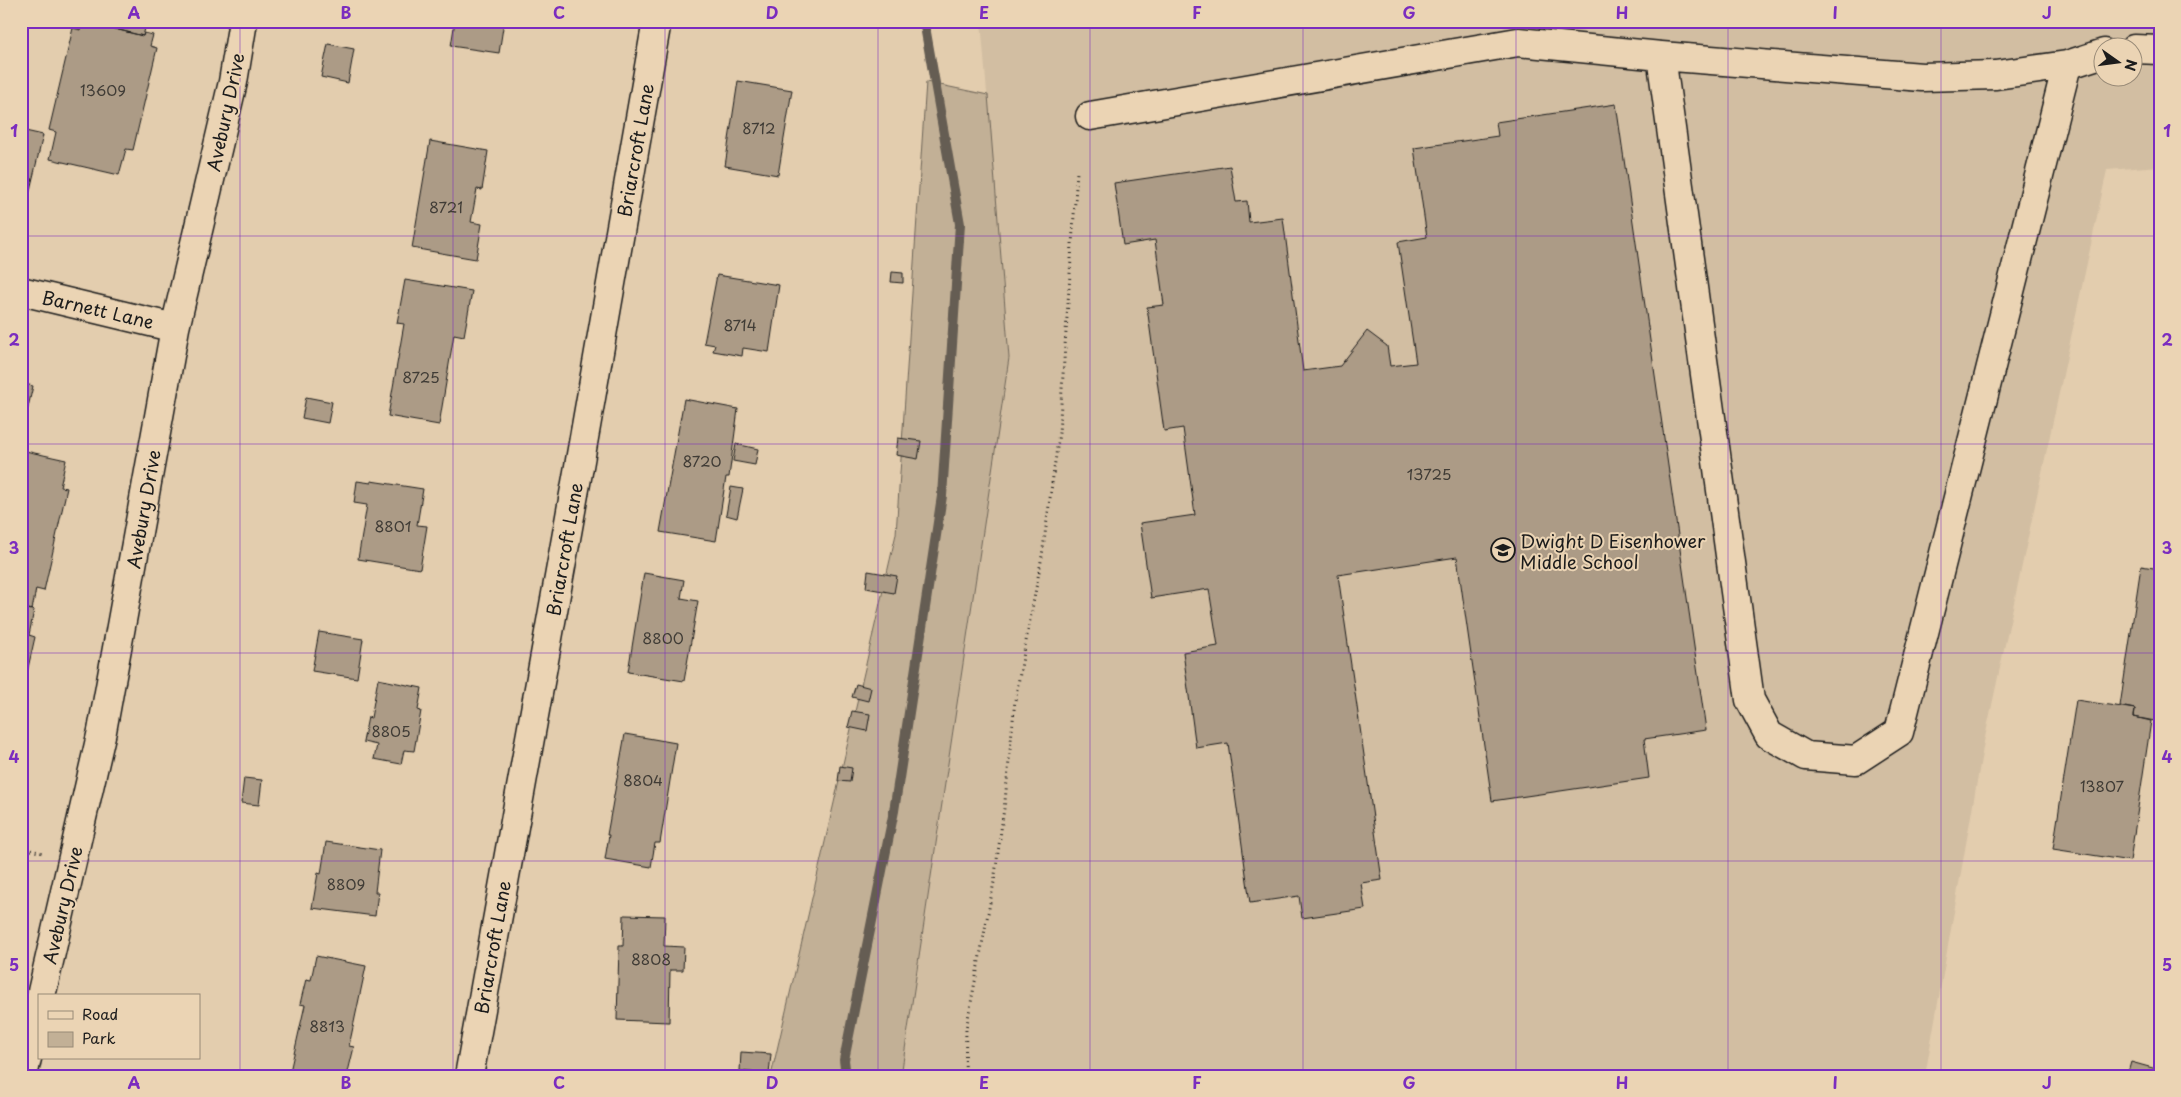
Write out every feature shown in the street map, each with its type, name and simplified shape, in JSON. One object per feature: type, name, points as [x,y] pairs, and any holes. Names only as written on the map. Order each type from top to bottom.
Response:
[{"type":"street","name":"Avebury Drive","points":[[41,994],[102,731],[175,328],[233,82],[243,21]]},
{"type":"street","name":"Briarcroft Lane","points":[[469,1076],[657,21]]},
{"type":"street","points":[[1090,116],[1518,42],[1661,56],[1922,77],[1996,75],[2067,65],[2094,56]]},
{"type":"street","points":[[2144,49],[2160,50]]},
{"type":"street","points":[[1661,56],[1750,700],[1769,734],[1806,756],[1856,760],[1899,732],[2067,65]]},
{"type":"street","name":"Barnett Lane","points":[[21,291],[175,328]]},
{"type":"street","points":[[23,1076],[38,1009]]},
{"type":"path","points":[[965,1076],[966,1029],[994,882],[1005,802],[1015,700],[1042,556],[1059,433],[1077,172]]},
{"type":"shaded area","name":"Dwight D Eisenhower Middle School","points":[[981,21],[2160,21],[2160,166],[2107,170],[1984,742],[1925,1076],[901,1076],[1009,358]]},
{"type":"green space","points":[[926,82],[988,95],[1009,358],[901,1076],[771,1076],[896,534]]},
{"type":"building","points":[[73,21],[83,21],[81,25],[72,23]]},
{"type":"building","points":[[83,21],[147,21],[143,36]]},
{"type":"building","points":[[83,21],[143,36],[144,33],[153,35],[150,46],[157,48],[133,150],[126,149],[119,175],[50,159],[56,132],[49,130],[73,28],[80,30]]},
{"type":"building","points":[[455,21],[504,21],[499,53],[451,46]]},
{"type":"building","points":[[328,44],[354,49],[348,83],[321,77]]},
{"type":"building","points":[[738,81],[792,90],[778,175],[725,166]]},
{"type":"building","points":[[1616,104],[1706,730],[1644,739],[1649,778],[1492,801],[1457,557],[1338,575],[1382,880],[1361,883],[1365,909],[1302,918],[1299,896],[1250,903],[1228,743],[1196,748],[1183,652],[1218,646],[1209,589],[1151,598],[1140,523],[1195,515],[1183,428],[1164,431],[1147,307],[1164,305],[1155,240],[1123,245],[1114,183],[1230,166],[1236,202],[1247,201],[1249,222],[1283,218],[1303,371],[1340,366],[1367,331],[1387,346],[1390,366],[1416,363],[1398,242],[1427,237],[1414,148],[1498,136],[1496,122]]},
{"type":"building","points":[[21,130],[43,135],[27,203],[21,201]]},
{"type":"building","points":[[430,141],[488,151],[482,190],[477,189],[471,222],[482,224],[476,259],[412,248]]},
{"type":"building","points":[[892,272],[903,273],[903,283],[891,282]]},
{"type":"building","points":[[717,275],[779,285],[769,352],[743,348],[742,356],[713,351],[715,345],[704,343]]},
{"type":"building","points":[[405,280],[472,291],[464,336],[454,334],[439,425],[388,416],[404,324],[397,323]]},
{"type":"building","points":[[21,383],[33,386],[21,437]]},
{"type":"building","points":[[306,397],[332,402],[328,423],[302,418]]},
{"type":"building","points":[[684,399],[738,409],[729,477],[726,477],[716,541],[660,532]]},
{"type":"building","points":[[898,438],[921,441],[918,459],[896,455]]},
{"type":"building","points":[[736,444],[758,449],[755,465],[733,461]]},
{"type":"building","points":[[21,450],[66,460],[60,487],[67,488],[44,591],[36,589],[32,610],[21,608]]},
{"type":"building","points":[[357,481],[371,483],[371,481],[423,489],[417,525],[427,526],[420,569],[358,559],[367,505],[354,503]]},
{"type":"building","points":[[731,487],[743,489],[737,518],[726,515]]},
{"type":"building","points":[[2141,566],[2160,569],[2160,722],[2134,717],[2135,709],[2120,706]]},
{"type":"building","points":[[868,571],[897,576],[894,593],[866,588]]},
{"type":"building","points":[[644,573],[684,580],[681,598],[698,601],[684,681],[628,672]]},
{"type":"building","points":[[21,608],[34,610],[29,635],[35,637],[21,699]]},
{"type":"building","points":[[319,632],[363,639],[357,678],[312,671]]},
{"type":"building","points":[[378,679],[422,688],[418,710],[421,711],[414,751],[404,750],[401,764],[374,759],[377,745],[363,742],[368,717],[371,718]]},
{"type":"building","points":[[856,684],[871,688],[868,701],[852,697]]},
{"type":"building","points":[[2076,700],[2135,709],[2134,717],[2151,721],[2130,861],[2053,849]]},
{"type":"building","points":[[852,711],[870,714],[867,731],[848,727]]},
{"type":"building","points":[[625,734],[676,743],[660,843],[655,843],[651,867],[605,859],[609,835],[607,835]]},
{"type":"building","points":[[840,766],[852,768],[850,782],[838,781]]},
{"type":"building","points":[[244,778],[262,780],[259,805],[241,803]]},
{"type":"building","points":[[326,842],[380,850],[375,892],[378,892],[375,916],[312,908],[318,873],[321,874]]},
{"type":"building","points":[[624,915],[665,916],[664,946],[684,947],[683,970],[670,970],[669,1022],[617,1020],[619,946],[623,946]]},
{"type":"building","points":[[316,956],[366,966],[349,1046],[354,1047],[347,1076],[289,1076],[305,1005],[300,1004],[306,979],[311,980]]},
{"type":"building","points":[[741,1052],[771,1054],[769,1074],[740,1071]]},
{"type":"building","points":[[2131,1062],[2160,1070],[2160,1076],[2127,1076]]},
{"type":"waterway","points":[[846,1076],[844,1060],[894,811],[942,496],[960,224],[924,21]]},
{"type":"place","name":"Dwight D Eisenhower Middle School","points":[[1503,550]]}]
